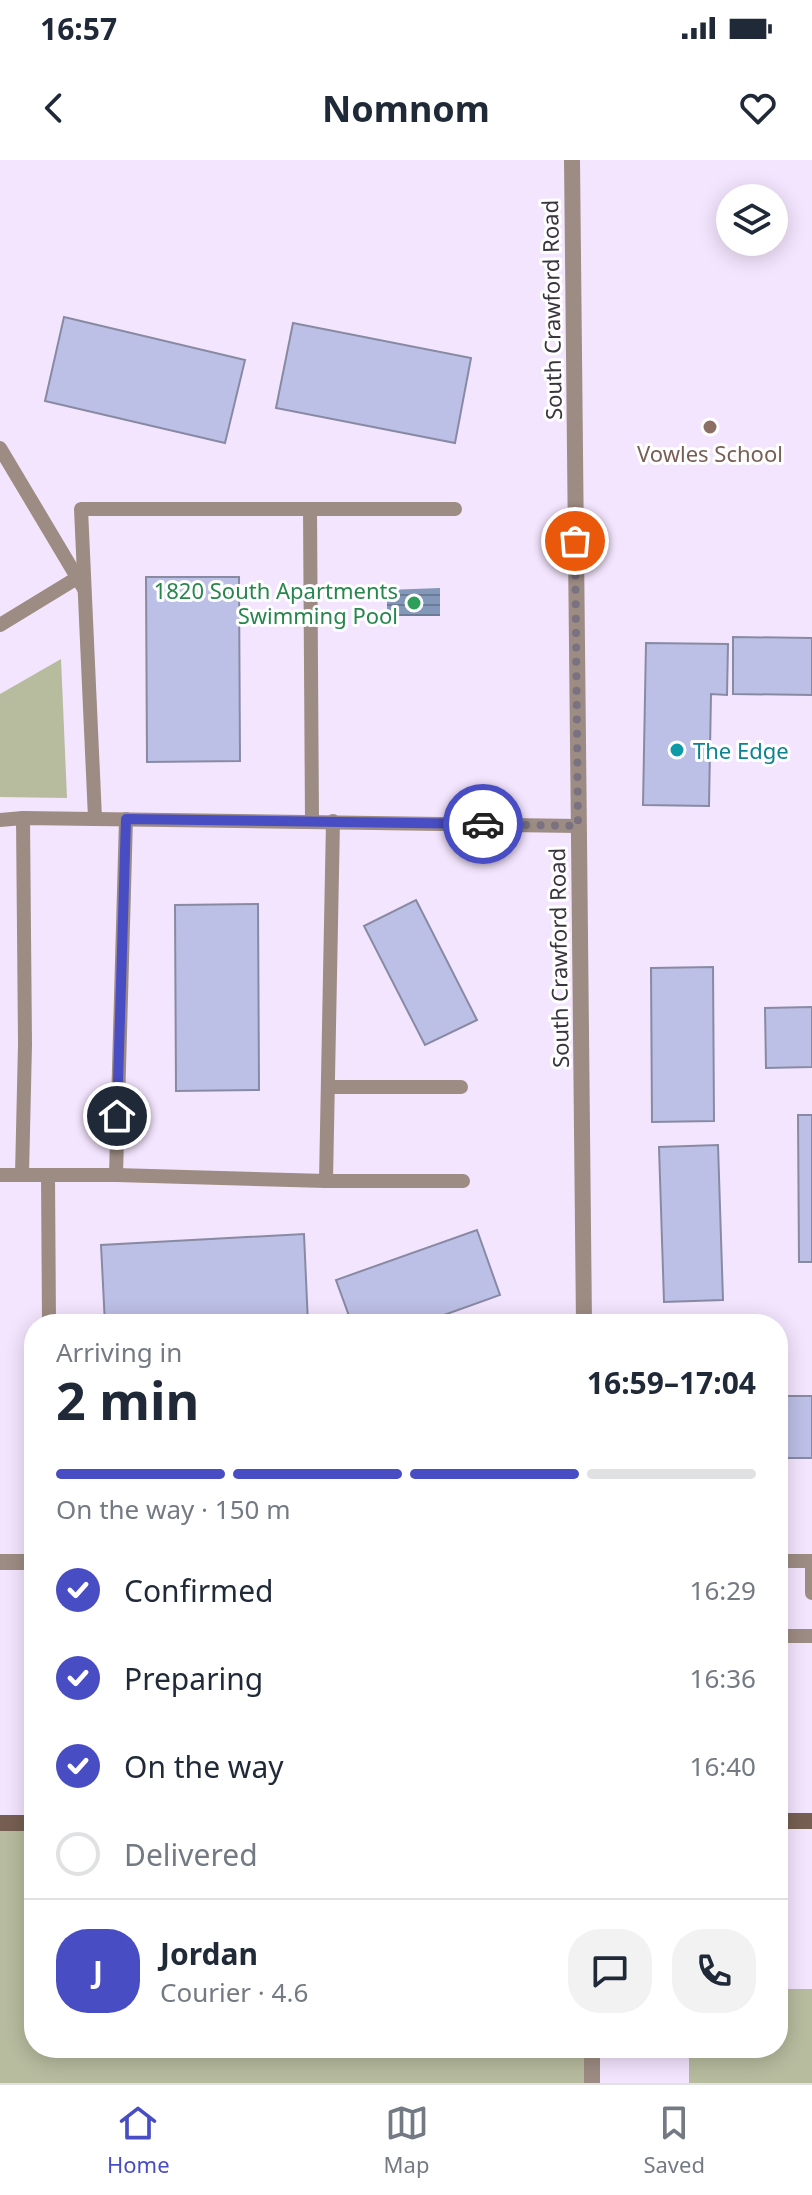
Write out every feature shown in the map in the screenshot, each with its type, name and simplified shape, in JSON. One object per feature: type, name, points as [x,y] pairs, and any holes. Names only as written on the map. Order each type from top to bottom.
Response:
[{"type":"main road","points":[[788,1821],[812,1821]]},
{"type":"main road","points":[[0,1823],[24,1823]]},
{"type":"street","name":"South Crawford Road","points":[[572,160],[584,1314]]},
{"type":"street","points":[[0,1562],[24,1562]]},
{"type":"street","points":[[592,2058],[592,2083]]},
{"type":"lane","points":[[0,448],[85,591]]},
{"type":"lane","points":[[95,818],[81,509],[455,509]]},
{"type":"lane","points":[[310,509],[312,821]]},
{"type":"lane","points":[[0,625],[77,578]]},
{"type":"lane","points":[[22,1175],[25,1044],[23,818]]},
{"type":"lane","points":[[0,820],[95,818],[578,826]]},
{"type":"lane","points":[[116,1175],[126,819]]},
{"type":"lane","points":[[326,1181],[333,821]]},
{"type":"lane","points":[[328,1087],[461,1087]]},
{"type":"lane","points":[[0,1175],[463,1181]]},
{"type":"lane","points":[[48,1175],[49,1314]]},
{"type":"lane","points":[[788,1561],[812,1561],[812,1593]]},
{"type":"lane","points":[[788,1636],[812,1636]]},
{"type":"green space","points":[[61,659],[67,798],[0,797],[0,694]]},
{"type":"green space","points":[[0,1830],[24,1830],[24,2058],[594,2058],[594,2083],[0,2083]]},
{"type":"green space","points":[[788,1989],[812,1989],[812,2083],[689,2083],[689,2058],[788,2058]]},
{"type":"water","name":"1820 South Apartments Swimming Pool","points":[[440,588],[440,616],[387,616],[387,590]]},
{"type":"building","points":[[64,317],[245,360],[225,443],[45,401]]},
{"type":"building","points":[[293,323],[471,358],[455,443],[276,408]]},
{"type":"building","points":[[146,577],[239,577],[240,761],[147,762]]},
{"type":"building","name":"The Edge","points":[[733,637],[812,638],[812,695],[733,694]]},
{"type":"building","name":"The Edge","points":[[646,643],[728,644],[727,695],[711,694],[709,806],[643,805]]},
{"type":"building","points":[[416,900],[477,1020],[425,1045],[364,926]]},
{"type":"building","points":[[258,904],[259,1090],[176,1091],[175,905]]},
{"type":"building","points":[[713,967],[714,1121],[652,1122],[651,968]]},
{"type":"building","points":[[812,1007],[812,1067],[766,1068],[765,1008]]},
{"type":"building","points":[[798,1115],[812,1115],[812,1262],[799,1262]]},
{"type":"building","points":[[718,1145],[723,1300],[664,1302],[659,1147]]},
{"type":"building","points":[[477,1230],[500,1295],[447,1314],[348,1314],[336,1280]]},
{"type":"building","points":[[304,1234],[308,1314],[104,1314],[101,1245]]},
{"type":"building","points":[[788,1396],[812,1396],[812,1458],[788,1458]]},
{"type":"way so far","points":[[483,824],[578,826],[575,541]]},
{"type":"place","name":"Vowles School","points":[[710,427]]},
{"type":"place","name":"1820 South Apartments Swimming Pool","points":[[414,603]]},
{"type":"place","name":"The Edge","points":[[677,750]]},
{"type":"route","points":[[117,1116],[126,819],[483,824]]}]
